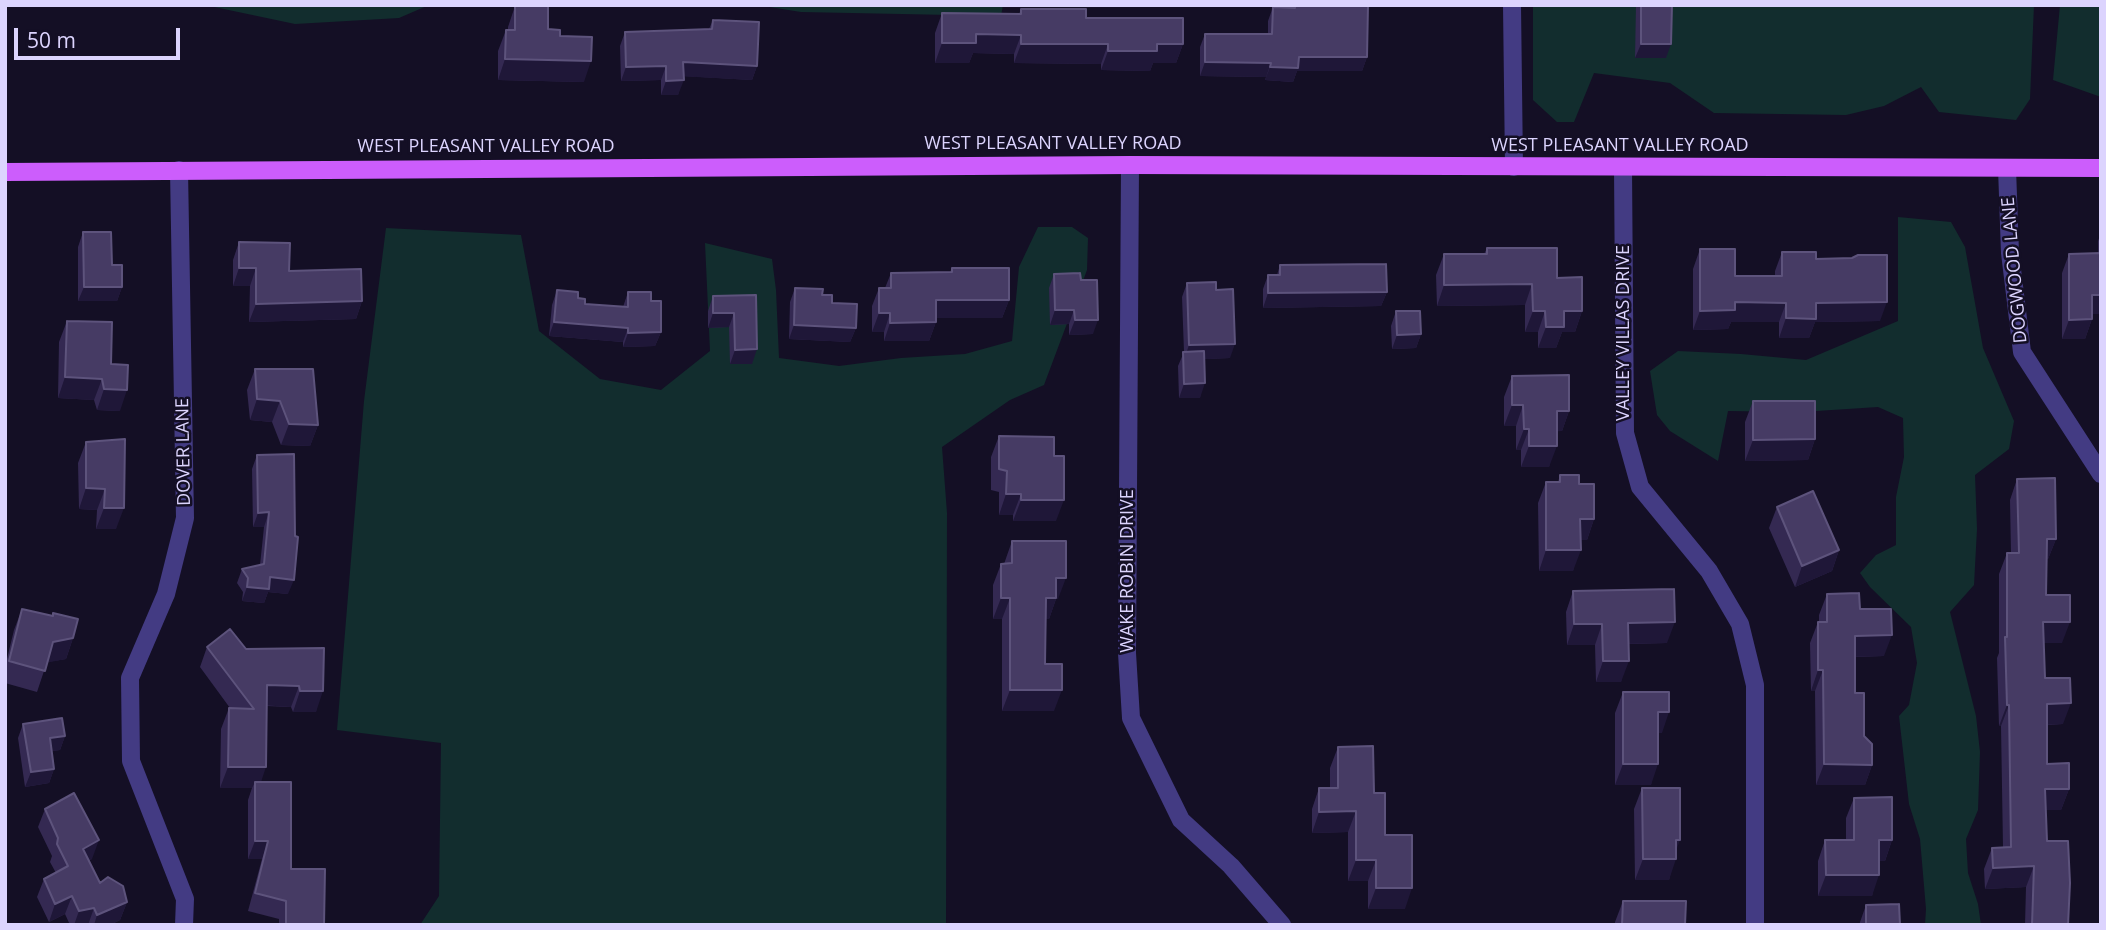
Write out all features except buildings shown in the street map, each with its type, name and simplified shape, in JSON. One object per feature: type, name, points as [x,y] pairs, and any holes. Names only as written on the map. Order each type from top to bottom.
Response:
[{"type":"main road","name":"WEST PLEASANT VALLEY ROAD","points":[[5,172],[1130,165],[2101,168]]},
{"type":"street","points":[[1512,5],[1514,166]]},
{"type":"street","name":"WAKE ROBIN DRIVE","points":[[1130,165],[1127,653],[1131,718],[1181,820],[1231,866],[1282,925]]},
{"type":"street","name":"VALLEY VILLAS DRIVE","points":[[1623,167],[1625,433],[1640,487],[1709,570],[1740,624],[1755,685],[1755,925]]},
{"type":"street","name":"DOGWOOD LANE","points":[[2007,168],[2010,253],[2022,352],[2101,474]]},
{"type":"street","name":"DOVER LANE","points":[[179,170],[185,517],[166,594],[131,678],[131,761],[185,899],[184,925]]},
{"type":"green space","points":[[205,5],[429,5],[399,18],[295,24]]},
{"type":"green space","points":[[757,5],[1003,5],[1001,16],[801,12]]},
{"type":"green space","points":[[1533,5],[2034,5],[2030,99],[2016,120],[1939,112],[1921,87],[1884,106],[1846,115],[1714,113],[1670,83],[1594,73],[1574,122],[1557,122],[1533,100]]},
{"type":"green space","points":[[2060,5],[2101,5],[2101,97],[2053,80]]},
{"type":"green space","points":[[1898,217],[1951,222],[1965,247],[1983,348],[2014,421],[2009,449],[1975,475],[1977,529],[1974,585],[1950,612],[1976,716],[1980,752],[1978,810],[1966,839],[1968,873],[1978,904],[1981,925],[1925,925],[1920,839],[1909,804],[1899,716],[1909,705],[1917,663],[1911,627],[1870,587],[1860,573],[1876,555],[1896,545],[1896,497],[1904,457],[1903,418],[1878,407],[1801,412],[1728,411],[1718,461],[1670,431],[1657,415],[1650,371],[1678,351],[1806,360],[1898,321]]},
{"type":"green space","points":[[1038,227],[1072,227],[1088,238],[1087,270],[1044,385],[1010,400],[942,447],[947,513],[946,925],[420,925],[439,896],[441,743],[337,730],[364,401],[386,228],[521,235],[539,331],[600,379],[661,390],[710,351],[705,243],[772,259],[779,358],[839,366],[965,354],[1012,341],[1019,267]]}]
